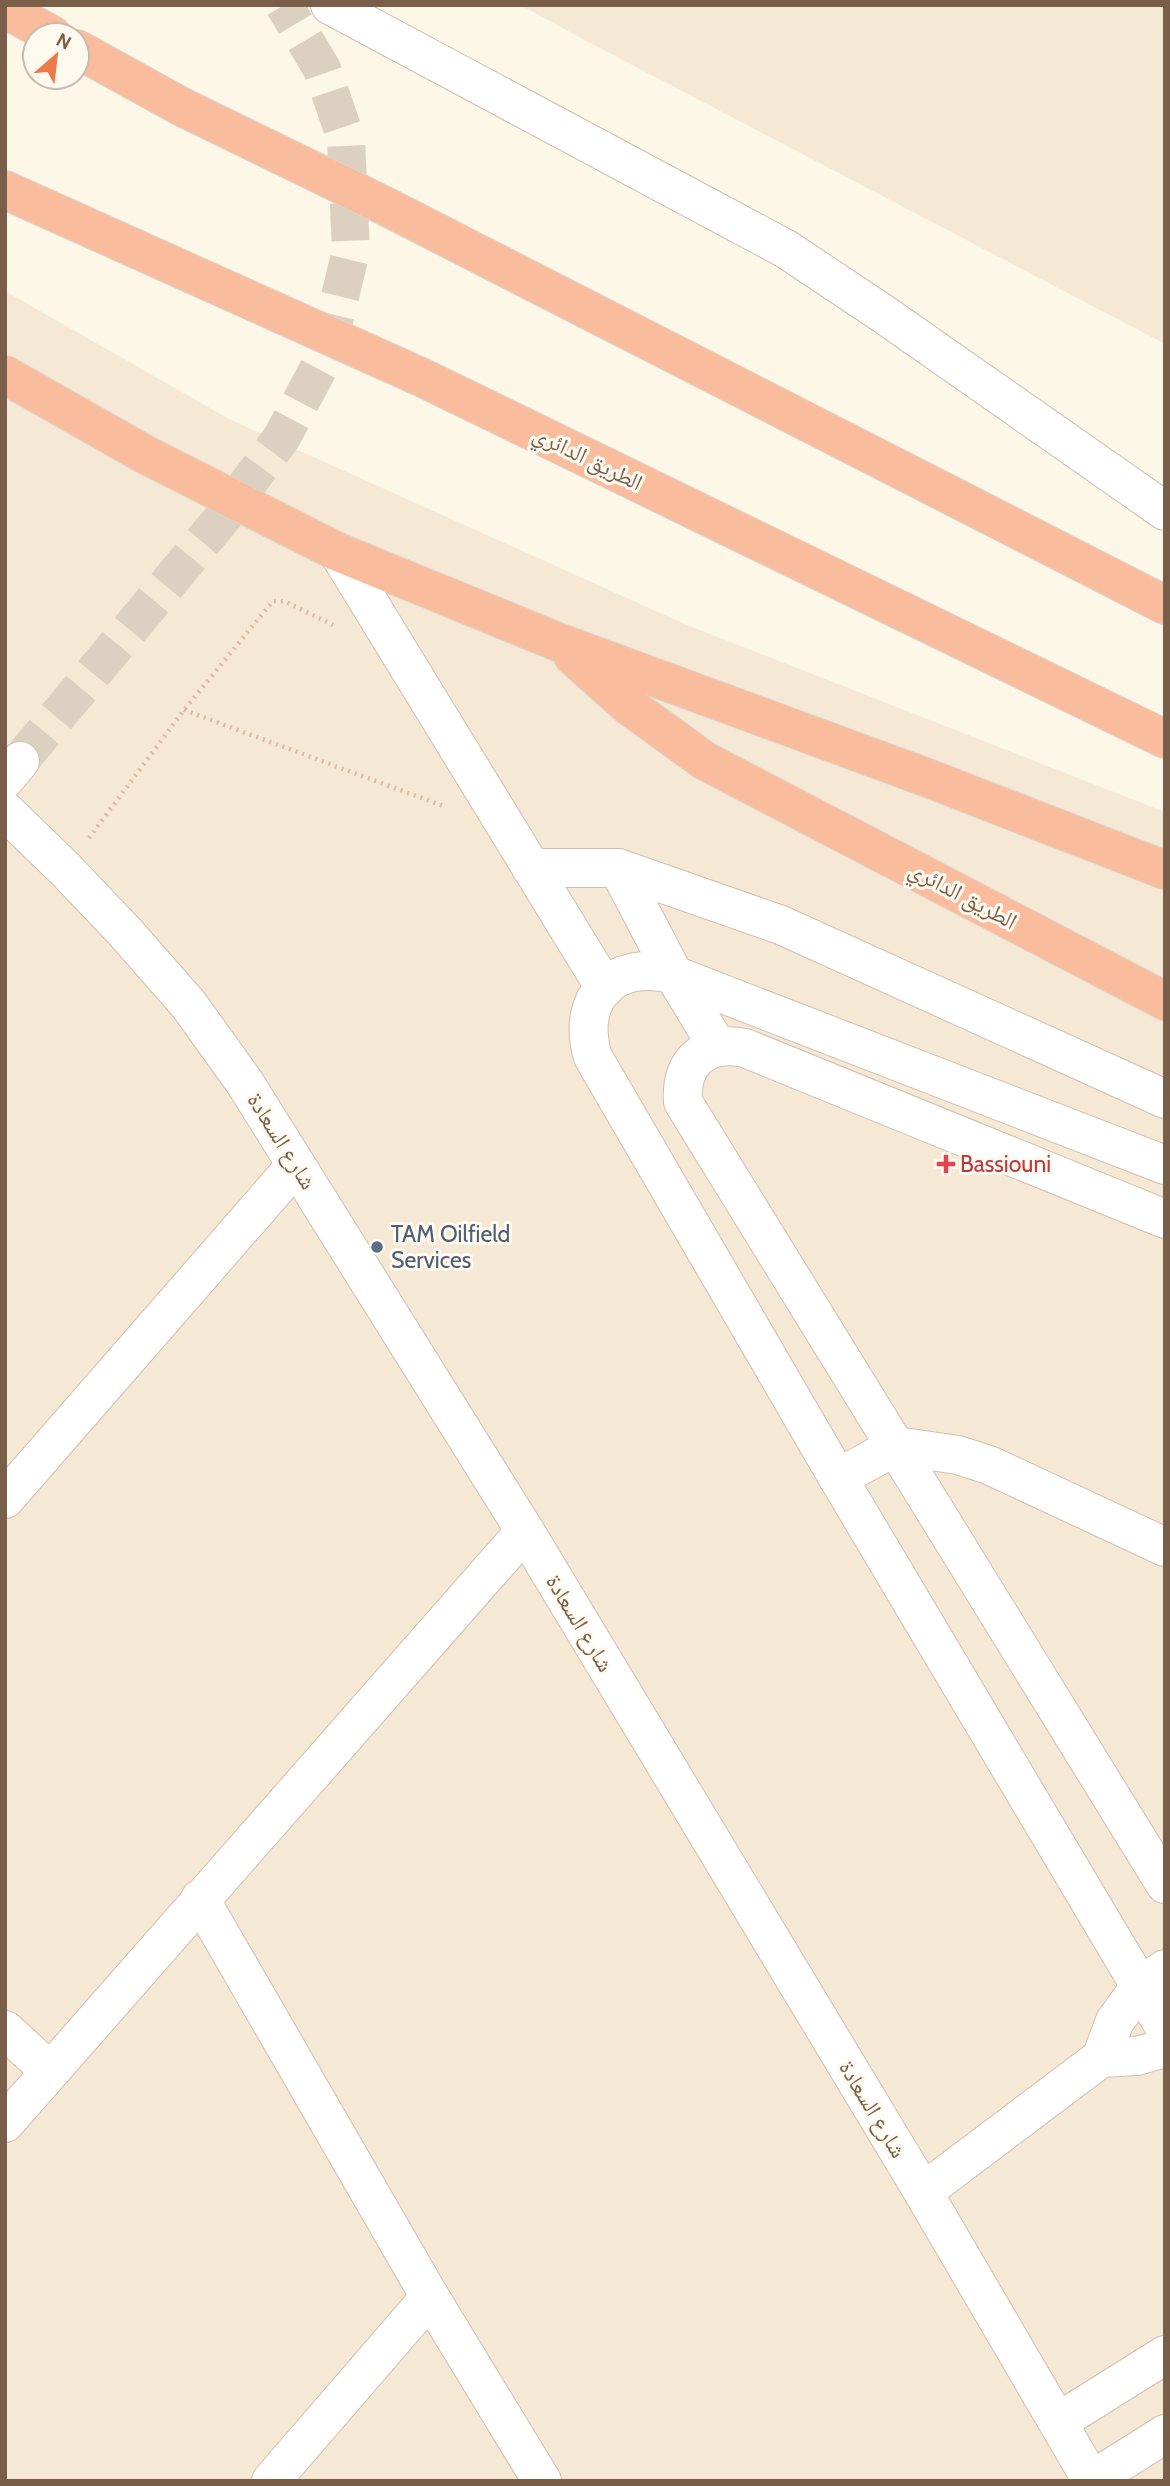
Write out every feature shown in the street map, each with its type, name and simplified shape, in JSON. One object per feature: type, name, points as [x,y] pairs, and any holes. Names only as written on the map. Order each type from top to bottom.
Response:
[{"type":"highway","points":[[5,9],[27,21]]},
{"type":"highway","points":[[91,57],[182,107],[385,206],[1165,605]]},
{"type":"highway","name":"الطريق الدائري","points":[[5,190],[423,378],[1165,739]]},
{"type":"highway","name":"الطريق الدائري","points":[[14,383],[170,468],[338,552],[558,642],[925,777],[1165,870]]},
{"type":"highway","name":"الطريق الدائري","points":[[558,642],[629,706],[705,761],[1165,1001]]},
{"type":"street","points":[[330,5],[786,249],[1165,511]]},
{"type":"street","points":[[338,552],[605,988]]},
{"type":"street","name":"شارع السعادة","points":[[5,811],[125,932],[189,1005],[245,1083],[525,1531],[923,2192],[1092,2481]]},
{"type":"street","points":[[531,867],[618,868],[781,925],[1165,1099]]},
{"type":"street","points":[[618,868],[674,975],[717,1046]]},
{"type":"street","points":[[1165,1165],[656,970],[637,970],[620,976],[605,988],[594,1003],[588,1021],[588,1039],[593,1057],[838,1478],[1152,1978],[1165,2028]]},
{"type":"street","points":[[1165,1219],[745,1048],[717,1046],[692,1062],[685,1074],[683,1102],[1165,1884]]},
{"type":"street","points":[[5,1499],[296,1164]]},
{"type":"street","points":[[838,1478],[896,1446],[958,1455],[989,1465],[1165,1547]]},
{"type":"street","points":[[5,2123],[525,1531]]},
{"type":"street","points":[[200,1899],[430,2297],[542,2481]]},
{"type":"street","points":[[923,2192],[1101,2058],[1115,2021],[1152,1978]]},
{"type":"street","points":[[5,2030],[50,2071]]},
{"type":"street","points":[[1101,2058],[1137,2056],[1165,2048]]},
{"type":"street","points":[[271,2481],[430,2297]]},
{"type":"street","points":[[1058,2422],[1165,2355]]},
{"type":"street","points":[[1092,2481],[1165,2434]]},
{"type":"path","points":[[65,869],[184,710],[273,601],[284,601],[344,630]]},
{"type":"path","points":[[184,710],[508,830]]},
{"type":"shaded area","points":[[520,5],[1165,5],[1165,344],[592,44]]},
{"type":"shaded area","points":[[5,291],[231,420],[687,625],[1165,812],[1165,2481],[5,2481]]},
{"type":"tunnel","points":[[20,761],[224,516],[282,437],[326,354],[351,251],[346,139],[322,69],[284,5]]},
{"type":"place","name":"Bassiouni","points":[[946,1164]]},
{"type":"place","name":"TAM Oilfield Services","points":[[377,1247]]}]
